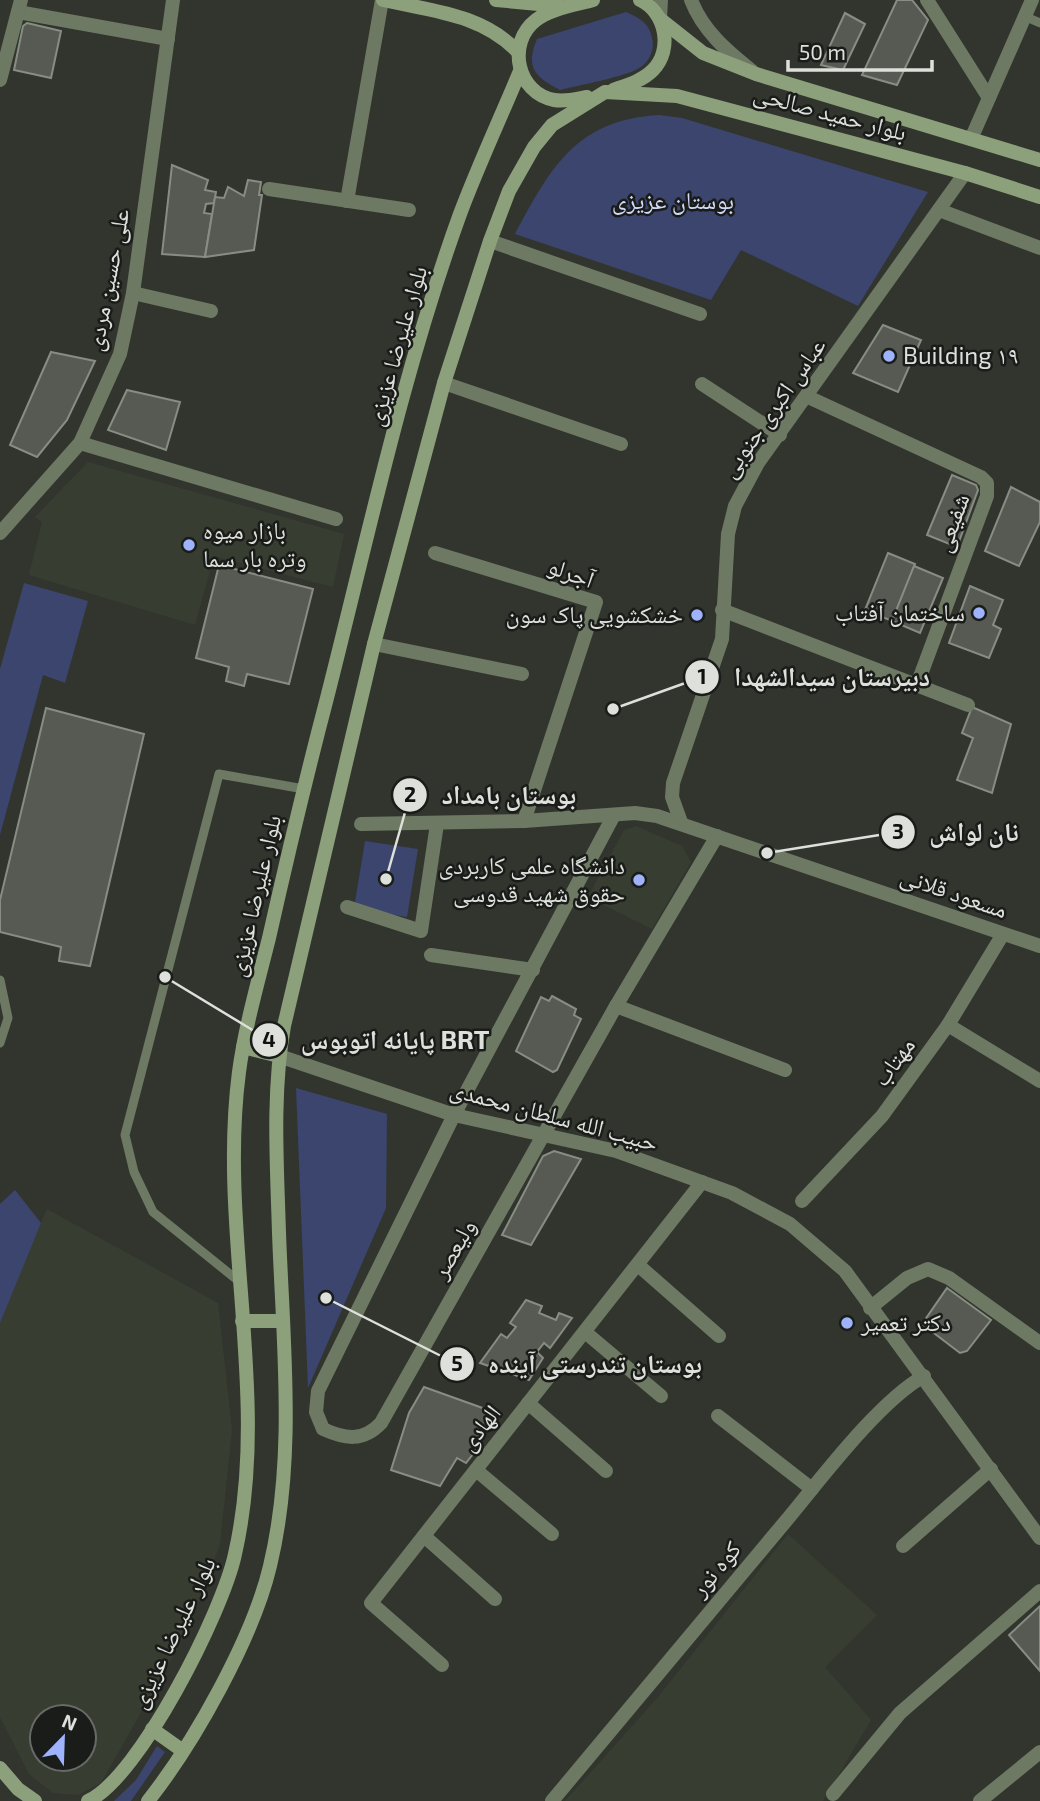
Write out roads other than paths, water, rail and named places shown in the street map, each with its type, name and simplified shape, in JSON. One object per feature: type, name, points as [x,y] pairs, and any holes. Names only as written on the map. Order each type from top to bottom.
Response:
[{"type":"main road","points":[[383,0],[474,20],[501,35],[518,52]]},
{"type":"main road","points":[[496,0],[571,3],[593,0]]},
{"type":"main road","name":"بلوار حمید صالحی","points":[[640,0],[703,53],[756,74],[1040,160]]},
{"type":"main road","points":[[571,3],[538,18],[528,27],[518,52],[520,71],[527,84],[552,100],[568,101],[605,92],[639,80],[654,70],[663,54],[665,36],[660,19]]},
{"type":"main road","name":"بلوار علیرضا عزیزی","points":[[88,1801],[109,1789],[152,1729],[195,1652],[235,1558],[245,1490],[248,1427],[236,1132],[243,1047],[304,789],[411,371],[459,217],[520,71]]},
{"type":"main road","points":[[148,1801],[183,1751],[236,1656],[270,1567],[285,1454],[276,1137],[279,1056],[374,644],[444,383],[490,240],[509,191],[534,147],[552,125],[605,92]]},
{"type":"main road","name":"بلوار حمید صالحی","points":[[605,92],[677,96],[702,101],[965,173],[1040,197]]},
{"type":"main road","points":[[243,1047],[279,1056]]},
{"type":"main road","points":[[242,1321],[282,1321]]},
{"type":"main road","points":[[152,1729],[183,1751]]},
{"type":"main road","points":[[0,1768],[18,1789],[36,1801]]},
{"type":"street","name":"علی حسین مردی","points":[[0,533],[80,443],[120,354],[133,293],[173,0]]},
{"type":"street","points":[[347,201],[383,0]]},
{"type":"street","points":[[660,19],[661,0]]},
{"type":"street","points":[[691,0],[698,16],[722,47],[756,74]]},
{"type":"street","points":[[927,0],[989,98]]},
{"type":"street","points":[[971,139],[1032,0]]},
{"type":"street","points":[[0,80],[20,6],[168,39]]},
{"type":"street","name":"عباس اکبری جنوبی","points":[[681,822],[672,797],[673,783],[716,664],[722,639],[728,534],[735,506],[758,463],[808,397],[965,173]]},
{"type":"street","points":[[269,189],[409,210]]},
{"type":"street","points":[[939,210],[1039,247]]},
{"type":"street","points":[[490,240],[700,314]]},
{"type":"street","points":[[133,293],[211,311]]},
{"type":"street","points":[[444,383],[621,444]]},
{"type":"street","points":[[702,384],[780,435]]},
{"type":"street","name":"شفیعی","points":[[808,397],[981,477],[986,483],[987,496],[917,685]]},
{"type":"street","points":[[80,443],[336,519]]},
{"type":"street","name":"آجرلو","points":[[435,553],[596,603],[524,821]]},
{"type":"street","points":[[722,610],[968,705]]},
{"type":"street","points":[[374,644],[522,674]]},
{"type":"street","name":"مسعود قلانی","points":[[361,824],[524,821],[646,814],[681,822],[1040,946]]},
{"type":"street","points":[[454,1115],[614,815]]},
{"type":"street","points":[[347,907],[421,931],[437,824]]},
{"type":"street","name":"ولیعصر","points":[[454,1115],[318,1391],[316,1412],[323,1429],[351,1439],[373,1432],[381,1423],[616,1006],[717,836]]},
{"type":"street","name":"مهتاب","points":[[802,1201],[882,1116],[948,1025],[1003,934]]},
{"type":"street","points":[[431,954],[533,970]]},
{"type":"street","points":[[616,1006],[785,1070]]},
{"type":"street","points":[[948,1025],[1040,1081]]},
{"type":"street","name":"حبیب الله سلطان محمدی","points":[[279,1056],[454,1115],[616,1151],[732,1193],[790,1224],[845,1271],[1040,1538]]},
{"type":"street","name":"الهادی","points":[[442,1665],[371,1603],[702,1182]]},
{"type":"street","points":[[638,1265],[719,1336]]},
{"type":"street","points":[[870,1308],[907,1278],[928,1269],[948,1278],[1040,1343]]},
{"type":"street","points":[[585,1332],[662,1396]]},
{"type":"street","name":"کوه نور","points":[[552,1801],[812,1489],[882,1411],[911,1383],[924,1376]]},
{"type":"street","points":[[528,1403],[606,1471]]},
{"type":"street","points":[[718,1416],[812,1489]]},
{"type":"street","points":[[903,1546],[991,1469]]},
{"type":"street","points":[[476,1470],[552,1534]]},
{"type":"street","points":[[424,1536],[495,1598]]},
{"type":"street","points":[[833,1794],[900,1713],[1040,1591]]},
{"type":"street","points":[[980,1801],[1040,1752]]},
{"type":"lane","points":[[1024,16],[1040,23]]},
{"type":"lane","points":[[241,1283],[153,1212],[134,1172],[125,1135],[219,774],[304,789]]},
{"type":"lane","points":[[0,980],[8,1018],[0,1043]]},
{"type":"place","name":"Building ۱۹","points":[[889,356]]},
{"type":"place","name":"بازار میوه وتره بار سما","points":[[189,545]]},
{"type":"place","name":"ساختمان آفتاب","points":[[979,613]]},
{"type":"place","name":"خشکشویی پاک سون","points":[[697,615]]},
{"type":"place","name":"دبيرستان سیدالشهدا","points":[[613,709]]},
{"type":"place","name":"نان لواش","points":[[767,853]]},
{"type":"place","name":"بوستان بامداد","points":[[386,879]]},
{"type":"place","name":"دانشگاه علمی کاربردی حقوق شهید قدوسی","points":[[639,880]]},
{"type":"place","name":"پایانه اتوبوس BRT","points":[[165,977]]},
{"type":"place","name":"بوستان تندرستی آینده","points":[[326,1298]]},
{"type":"place","name":"دکتر تعمیر","points":[[847,1323]]},
{"type":"park label","name":"بوستان عزیزی","points":[[673,201]]}]
